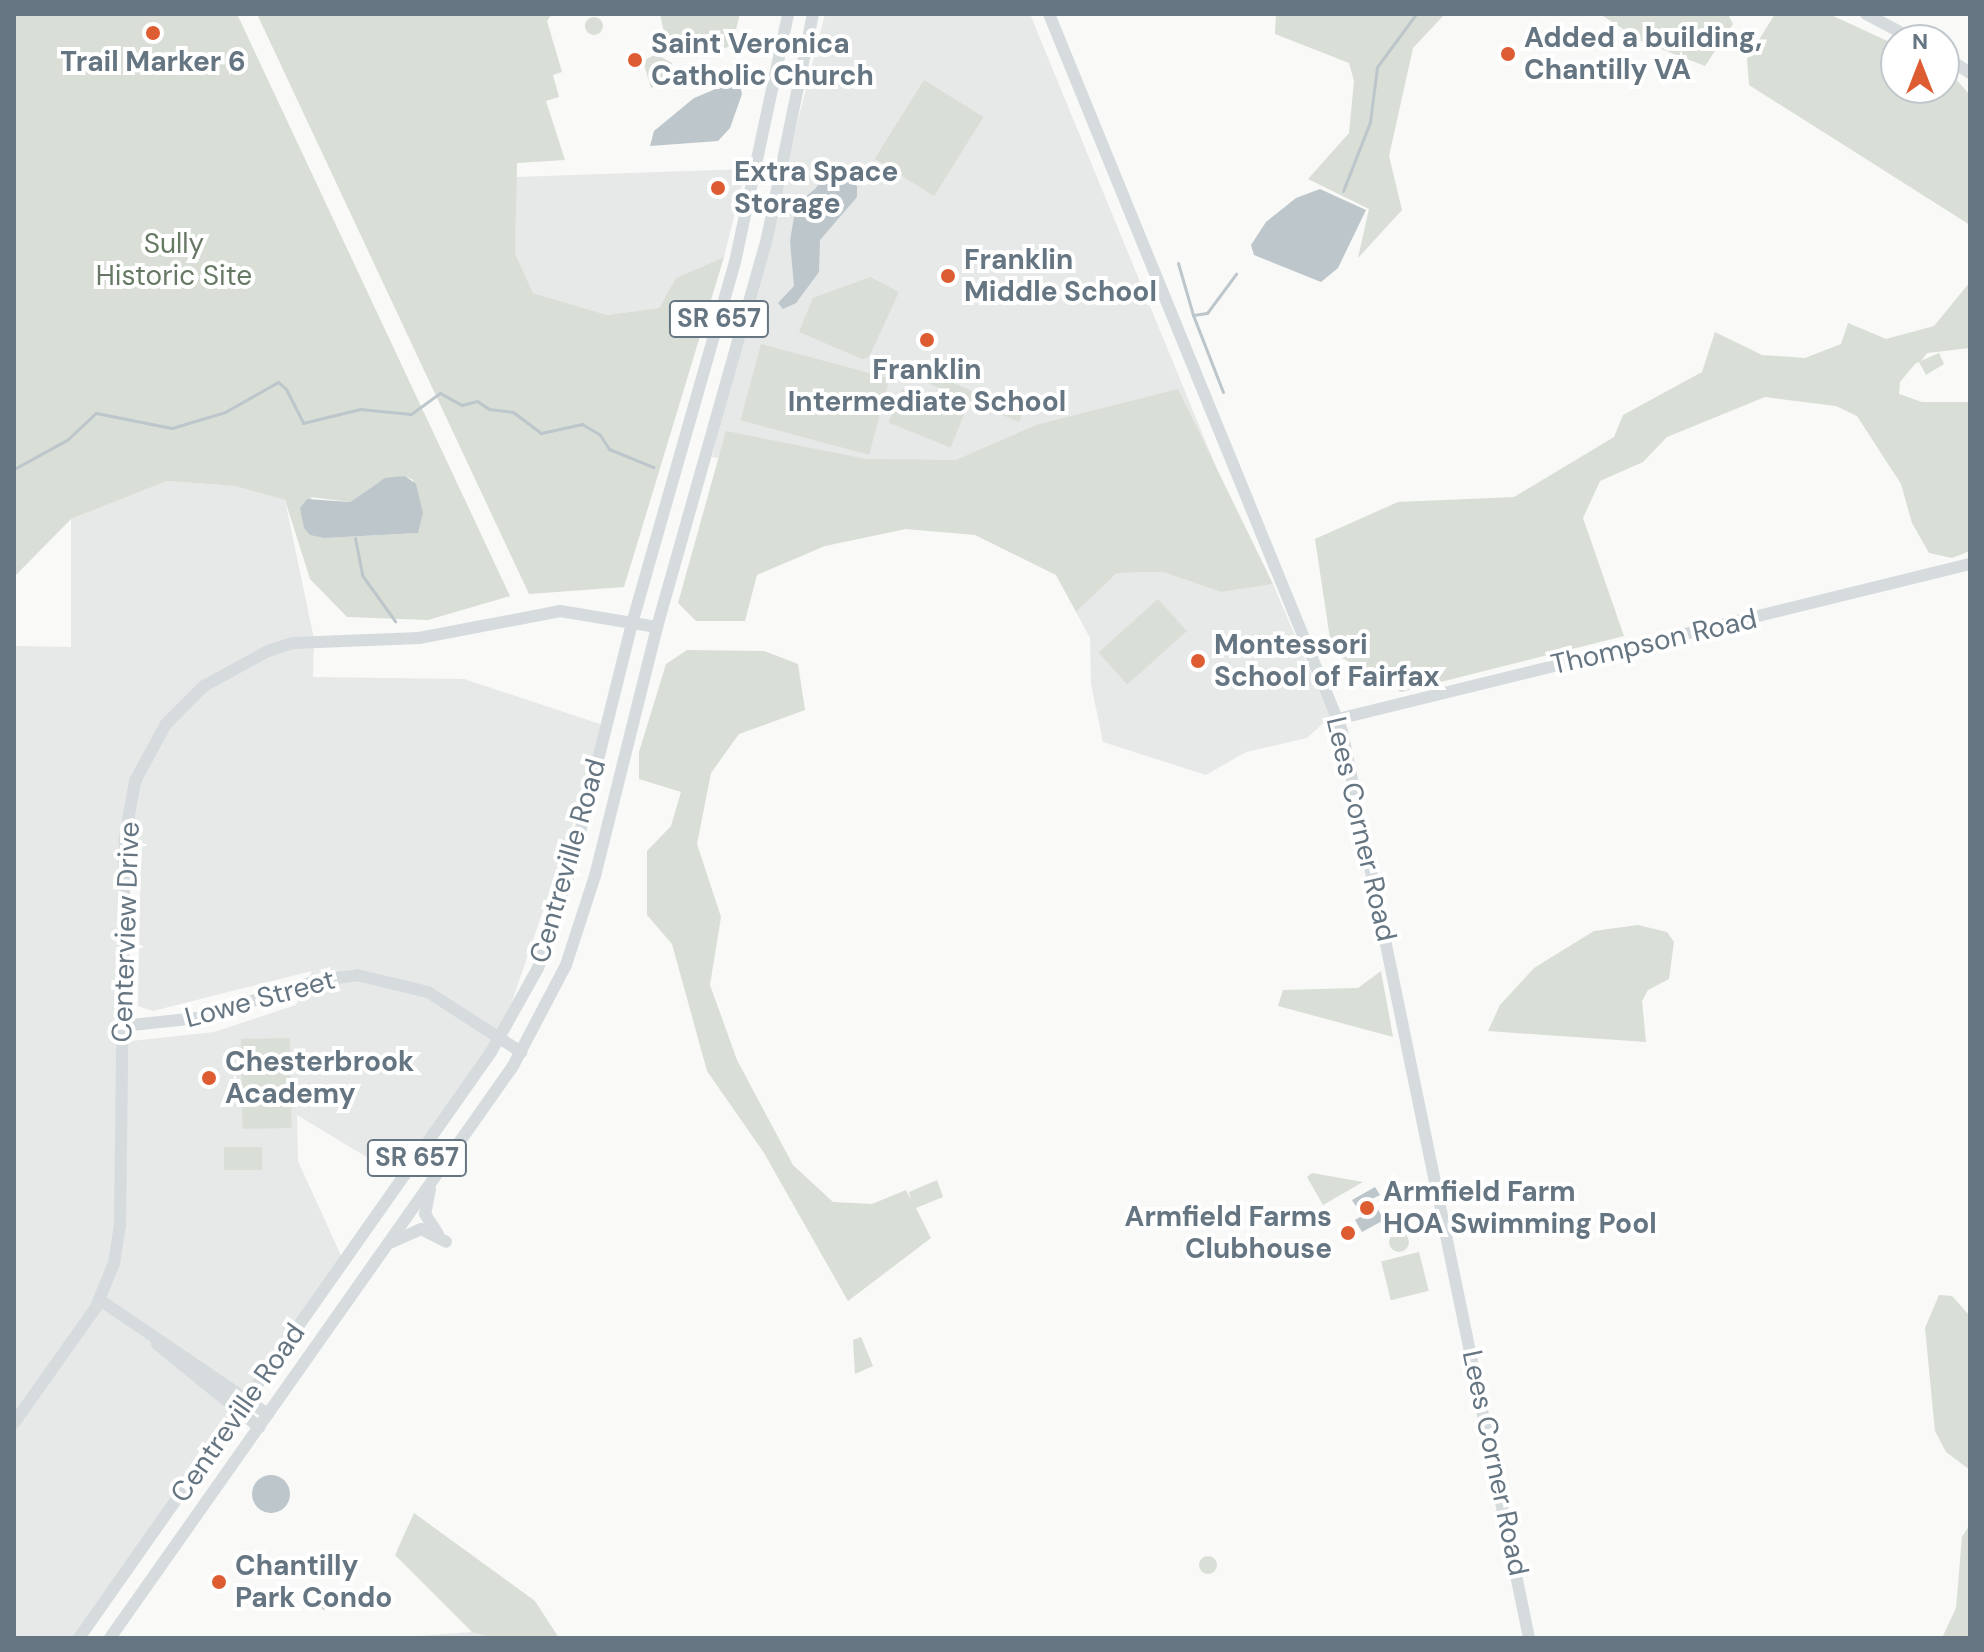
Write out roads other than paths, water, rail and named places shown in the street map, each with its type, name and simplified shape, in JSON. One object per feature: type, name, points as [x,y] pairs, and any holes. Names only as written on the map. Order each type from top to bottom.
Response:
[{"type":"street","name":"Centreville Road","points":[[79,1638],[500,1037],[556,921],[633,620],[735,262],[788,14]]},
{"type":"street","name":"Centreville Road","points":[[110,1638],[432,1182],[521,1052],[552,995],[586,906],[657,627],[763,253],[813,14]]},
{"type":"street","name":"Lees Corner Road","points":[[1049,14],[1338,719],[1529,1638]]},
{"type":"street","points":[[1866,14],[1885,24]]},
{"type":"street","name":"Thompson Road","points":[[1338,719],[1970,564]]},
{"type":"street","name":"Centerview Drive","points":[[14,1423],[100,1300],[120,1225],[125,838],[135,781],[166,724],[200,688],[268,651],[310,640],[419,638],[545,612],[633,620],[657,627]]},
{"type":"street","name":"Lowe Street","points":[[122,1026],[198,1018],[319,980],[357,975],[428,992],[521,1052]]},
{"type":"street","points":[[383,1250],[414,1229],[446,1242],[425,1214],[432,1182]]},
{"type":"street","points":[[100,1300],[268,1414]]},
{"type":"street","points":[[149,1336],[238,1413],[259,1427]]},
{"type":"waterway","points":[[1343,191],[1370,122],[1377,67],[1416,14]]},
{"type":"waterway","points":[[1178,263],[1193,315]]},
{"type":"waterway","points":[[1223,392],[1193,315],[1207,313],[1236,274]]},
{"type":"waterway","points":[[14,469],[67,440],[96,413],[172,428],[225,412],[278,382],[286,389],[303,423],[360,409],[411,414],[440,393],[462,405],[477,401],[489,409],[513,412],[541,433],[582,424],[600,435],[609,449],[653,467]]},
{"type":"waterway","points":[[355,538],[362,575],[395,621]]},
{"type":"place","name":"Trail Marker 6","points":[[153,33]]},
{"type":"place","name":"Added a building, Chantilly VA","points":[[1508,54]]},
{"type":"place","name":"Saint Veronica Catholic Church","points":[[635,60]]},
{"type":"place","name":"Extra Space Storage","points":[[718,188]]},
{"type":"place","name":"Franklin Middle School","points":[[948,276]]},
{"type":"place","name":"Franklin Intermediate School","points":[[927,340]]},
{"type":"place","name":"Montessori School of Fairfax","points":[[1198,661]]},
{"type":"place","name":"Chesterbrook Academy","points":[[209,1078]]},
{"type":"place","name":"Armfield Farm HOA Swimming Pool","points":[[1367,1208]]},
{"type":"place","name":"Armfield Farms Clubhouse","points":[[1348,1233]]},
{"type":"place","name":"Chantilly Park Condo","points":[[219,1582]]},
{"type":"park label","name":"Sully Historic Site","points":[[174,260]]}]
